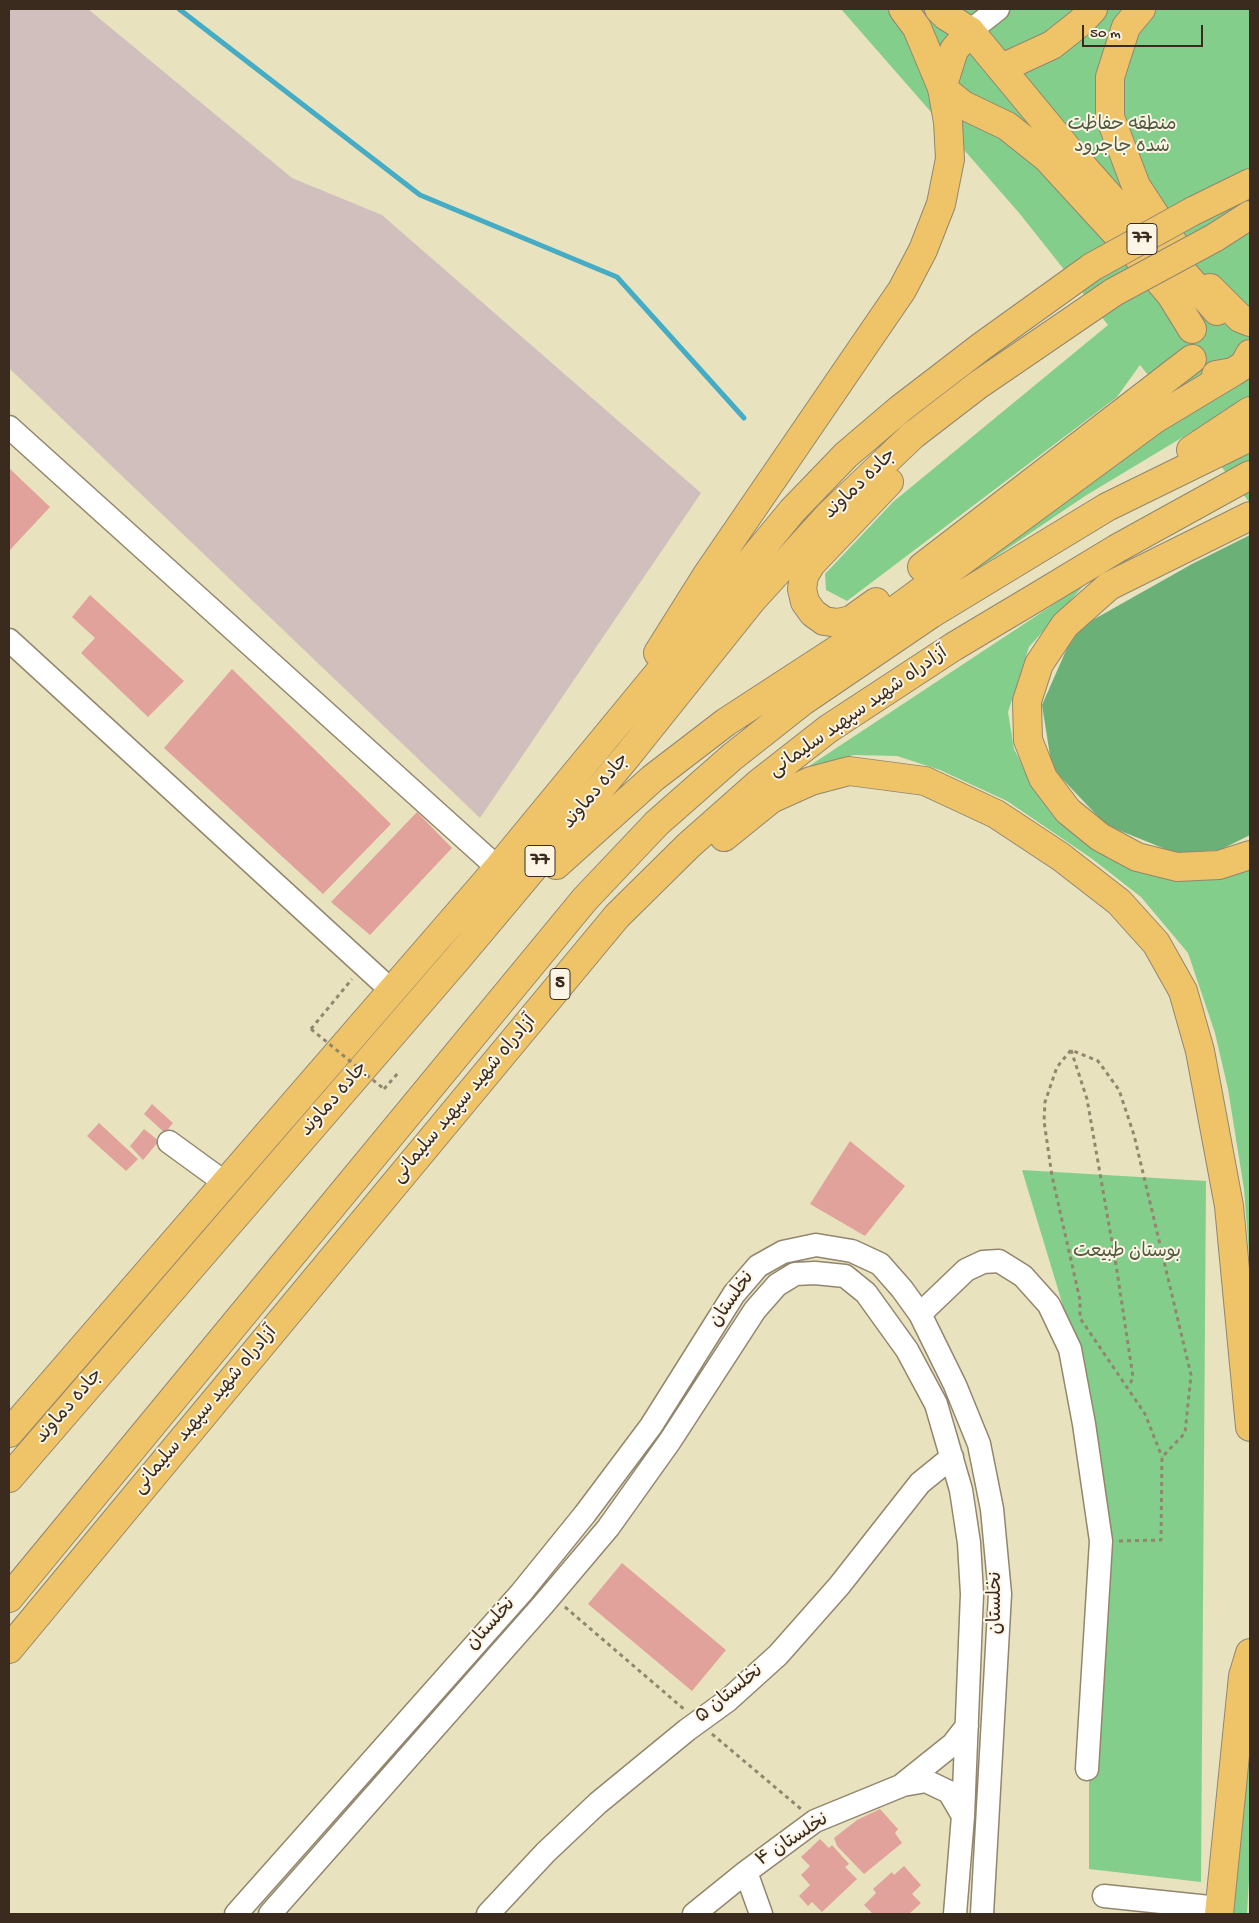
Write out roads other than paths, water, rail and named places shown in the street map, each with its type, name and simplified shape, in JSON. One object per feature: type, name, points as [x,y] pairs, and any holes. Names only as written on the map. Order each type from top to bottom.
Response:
[{"type":"main road","points":[[598,747],[707,575],[902,290],[923,250],[941,204],[950,159],[948,122],[942,88],[917,28],[903,9]]},
{"type":"main road","points":[[939,9],[946,16],[970,31],[1002,68],[1019,93],[1124,214],[1239,321]]},
{"type":"main road","points":[[1002,68],[1052,45],[1081,22],[1093,9]]},
{"type":"main road","points":[[1141,9],[1126,27],[1110,77],[1110,117],[1136,186],[1166,235],[1239,321]]},
{"type":"main road","points":[[942,88],[954,50],[970,31]]},
{"type":"main road","points":[[942,88],[963,106],[1007,126],[1047,158],[1171,295],[1192,329]]},
{"type":"main road","name":"جاده دماوند","points":[[9,1433],[224,1182],[498,868],[792,512],[846,456],[900,409],[982,346],[1092,267],[1193,211],[1250,183]]},
{"type":"main road","name":"جاده دماوند","points":[[9,1478],[457,959],[628,755],[752,600],[829,515],[913,435],[978,385],[1114,292],[1214,238],[1250,215]]},
{"type":"main road","points":[[1239,321],[1207,314],[1192,329],[1188,349],[1192,358],[1206,372],[1224,375],[1242,363]]},
{"type":"main road","points":[[1040,342],[905,465],[811,564],[804,576],[802,589],[805,602],[813,614],[824,621],[838,623],[851,620],[1192,358]]},
{"type":"main road","points":[[457,959],[576,845],[653,778],[726,722],[875,625],[1155,419],[1242,363]]},
{"type":"main road","points":[[1107,507],[1250,411]]},
{"type":"main road","name":"آزادراه شهید سپهبد سلیمانی","points":[[9,1598],[585,899],[658,823],[732,757],[802,702],[931,614],[1107,507],[1250,437]]},
{"type":"main road","name":"آزادراه شهید سپهبد سلیمانی","points":[[9,1649],[617,916],[689,845],[759,783],[828,730],[953,647],[1116,549],[1250,475]]},
{"type":"main road","points":[[1116,549],[1250,512]]},
{"type":"main road","points":[[1250,516],[1109,586],[1065,625],[1040,664],[1027,701],[1028,740],[1042,778],[1068,811],[1100,837],[1137,857],[1177,867],[1219,865],[1250,855]]},
{"type":"main road","points":[[617,916],[690,864],[771,799],[811,781],[849,771],[925,781],[996,814],[1061,857],[1120,902],[1156,943],[1183,990],[1200,1051],[1229,1206],[1250,1427]]},
{"type":"main road","points":[[1219,1911],[1243,1676],[1250,1653]]},
{"type":"street","points":[[970,31],[998,9]]},
{"type":"street","points":[[9,427],[498,868]]},
{"type":"street","points":[[9,640],[392,991]]},
{"type":"street","points":[[169,1142],[224,1182]]},
{"type":"street","name":"نخلستان","points":[[236,1914],[521,1593],[585,1514],[651,1426],[734,1294],[758,1266],[783,1252],[816,1245],[852,1251],[880,1264],[902,1289],[920,1314],[955,1385],[980,1444],[992,1510],[1000,1594],[982,1914]]},
{"type":"street","points":[[920,1314],[966,1270],[983,1262],[999,1261],[1023,1276],[1049,1305],[1070,1349],[1084,1424],[1101,1542],[1087,1769]]},
{"type":"street","name":"نخلستان","points":[[270,1914],[535,1614],[608,1528],[670,1441],[755,1310],[777,1285],[795,1274],[815,1272],[845,1276],[866,1293],[907,1350],[936,1404],[961,1490],[969,1543],[972,1594],[962,1816],[955,1914]]},
{"type":"street","name":"نخلستان ۵","points":[[488,1914],[546,1852],[598,1803],[680,1736],[727,1701],[778,1655],[839,1586],[920,1483],[952,1457]]},
{"type":"street","points":[[903,1785],[953,1744],[965,1726],[994,1726]]},
{"type":"street","points":[[903,1785],[926,1781],[949,1792],[962,1816]]},
{"type":"street","name":"نخلستان ۴","points":[[694,1914],[746,1872],[815,1821],[903,1785]]},
{"type":"street","points":[[746,1872],[761,1914]]},
{"type":"street","points":[[1104,1896],[1219,1911]]},
{"type":"waterway","points":[[179,9],[420,195],[617,277],[744,418]]},
{"type":"park label","name":"منطقه حفاظت شده جاجرود","points":[[1122,137]]},
{"type":"park label","name":"بوستان طبیعت","points":[[1127,1253]]}]
